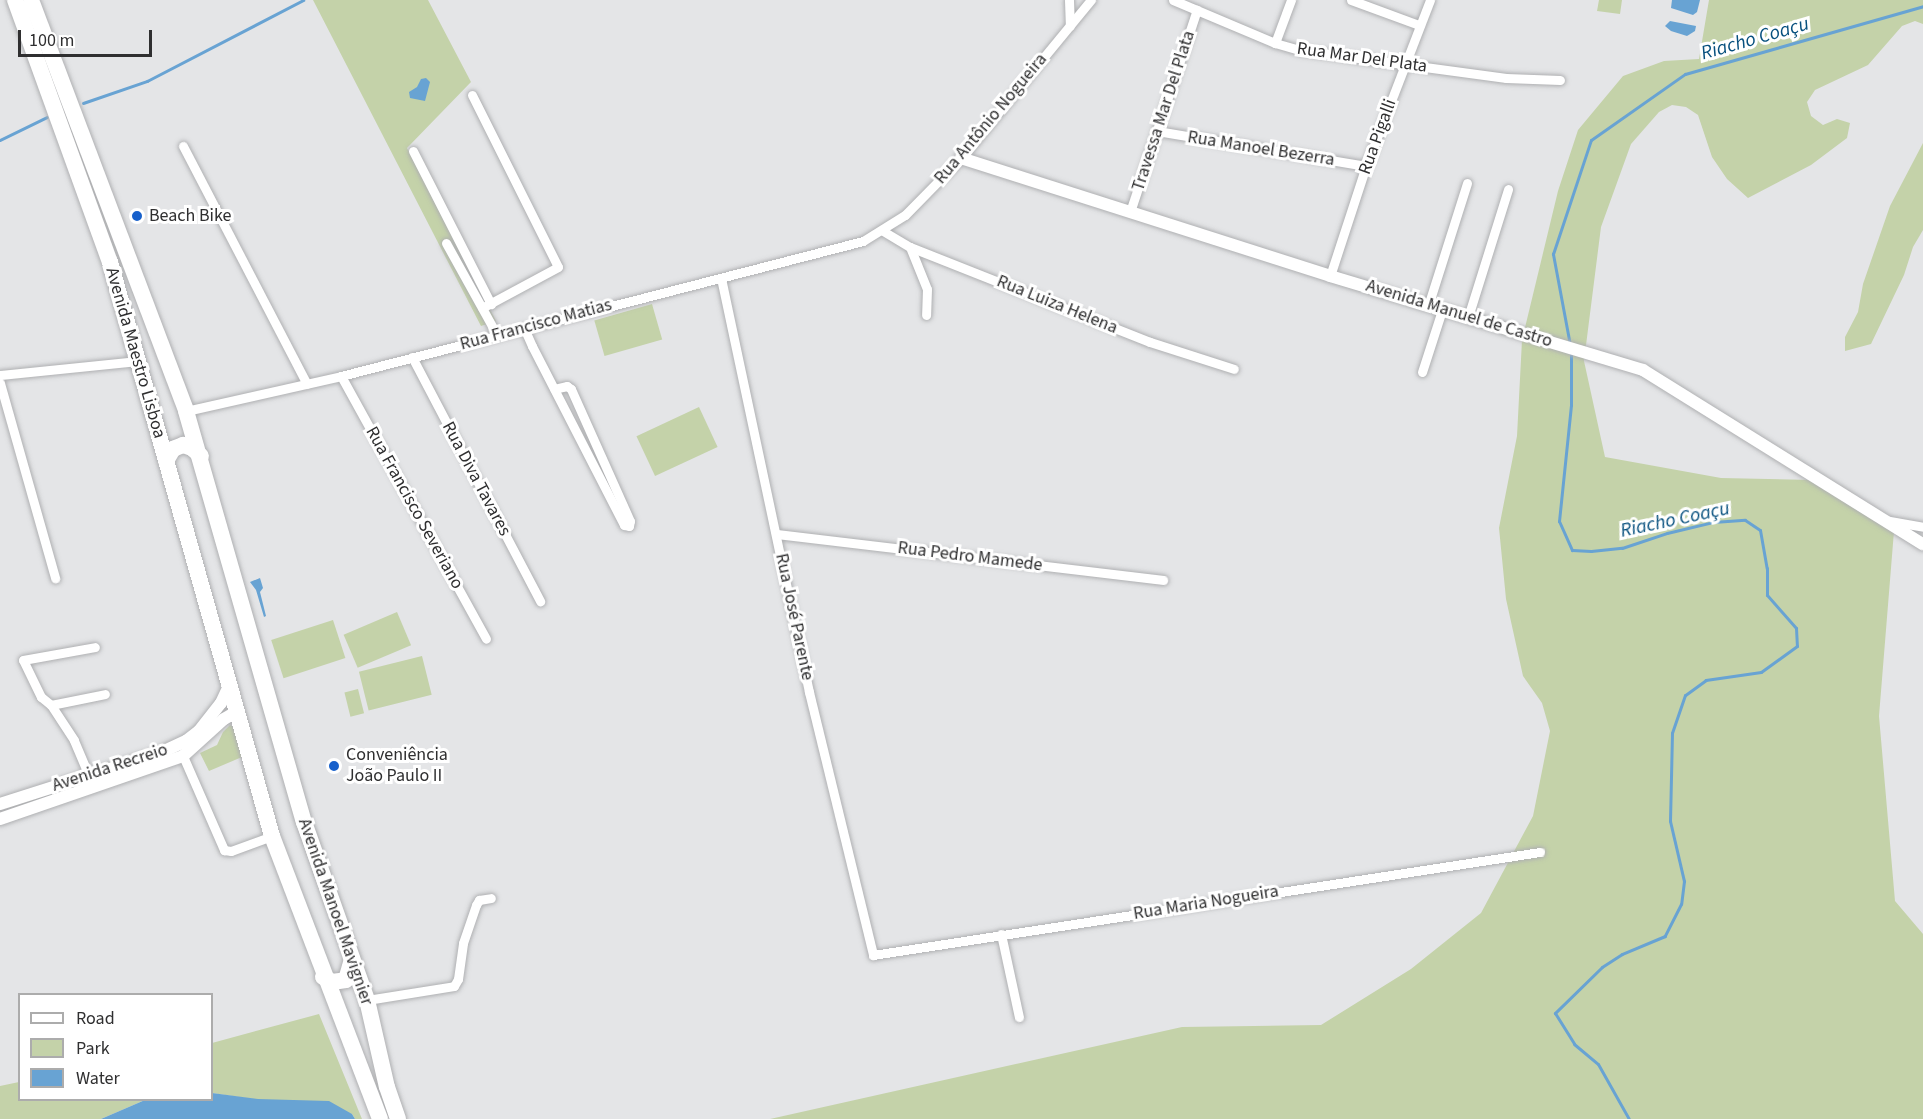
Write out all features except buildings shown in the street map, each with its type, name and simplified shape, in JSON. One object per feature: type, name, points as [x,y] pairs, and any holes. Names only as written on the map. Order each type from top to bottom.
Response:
[{"type":"highway","name":"Avenida Maestro Lisboa","points":[[15,0],[100,229],[236,712]]},
{"type":"highway","name":"Avenida Maestro Lisboa","points":[[31,0],[186,411],[201,456],[270,705]]},
{"type":"highway","points":[[166,461],[173,449],[183,445],[192,448],[201,456]]},
{"type":"highway","name":"Avenida Manoel Mavignier","points":[[270,705],[304,822],[368,1000],[384,1076],[398,1119]]},
{"type":"highway","name":"Avenida Manoel Mavignier","points":[[236,712],[272,836],[323,977],[380,1119]]},
{"type":"highway","points":[[323,977],[332,982],[346,980],[352,959]]},
{"type":"street","points":[[1069,0],[1070,26]]},
{"type":"street","name":"Rua Antônio Nogueira","points":[[883,231],[911,210],[961,158],[1091,0]]},
{"type":"street","name":"Rua Mar Del Plata","points":[[1173,0],[1275,43],[1299,50],[1506,78],[1560,81]]},
{"type":"street","points":[[1275,43],[1291,0]]},
{"type":"street","points":[[1351,0],[1419,25]]},
{"type":"street","name":"Rua Pigalli","points":[[1330,276],[1366,166],[1430,0]]},
{"type":"street","name":"Travessa Mar Del Plata","points":[[1130,212],[1197,10]]},
{"type":"street","points":[[472,95],[558,267],[486,306]]},
{"type":"street","name":"Rua Manoel Bezerra","points":[[1157,131],[1366,166]]},
{"type":"street","points":[[183,146],[307,384]]},
{"type":"street","points":[[413,150],[486,306],[497,335]]},
{"type":"street","name":"Avenida Manuel de Castro","points":[[961,158],[1330,276],[1643,370],[1923,544]]},
{"type":"street","points":[[1428,306],[1467,183]]},
{"type":"street","points":[[1468,317],[1508,189]]},
{"type":"street","name":"Rua Francisco Matias","points":[[186,411],[341,376],[721,278],[856,243],[883,231]]},
{"type":"street","name":"Rua Luiza Helena","points":[[883,231],[910,247],[1150,342],[1234,369]]},
{"type":"street","points":[[446,243],[486,306]]},
{"type":"street","points":[[910,247],[927,289],[926,315]]},
{"type":"street","name":"Rua José Parente","points":[[721,278],[809,692],[873,955]]},
{"type":"street","points":[[1422,372],[1442,310]]},
{"type":"street","points":[[524,327],[554,389],[624,525],[629,526],[630,521],[571,389],[567,386],[554,389]]},
{"type":"street","name":"Rua Diva Tavares","points":[[412,357],[540,601]]},
{"type":"street","points":[[0,375],[138,361]]},
{"type":"street","name":"Rua Francisco Severiano","points":[[341,376],[486,639]]},
{"type":"street","points":[[0,383],[55,578]]},
{"type":"street","points":[[1889,521],[1923,527]]},
{"type":"street","name":"Rua Pedro Mamede","points":[[777,534],[1163,580]]},
{"type":"street","points":[[91,782],[82,755],[51,705],[41,697],[23,660],[95,647]]},
{"type":"street","name":"Avenida Recreio","points":[[0,819],[186,741],[199,731],[221,704],[229,686]]},
{"type":"street","points":[[51,705],[105,694]]},
{"type":"street","name":"Avenida Recreio","points":[[0,804],[91,782],[183,756],[224,719],[236,712]]},
{"type":"street","points":[[183,756],[224,850],[231,851],[272,836]]},
{"type":"street","name":"Rua Maria Nogueira","points":[[873,955],[1540,852]]},
{"type":"street","points":[[368,1000],[454,986],[458,979],[463,943],[476,905],[479,900],[491,898]]},
{"type":"street","points":[[1001,934],[1019,1017]]},
{"type":"green space","points":[[313,0],[428,0],[471,82],[407,148],[496,321],[481,326]]},
{"type":"green space","points":[[1599,0],[1622,0],[1620,14],[1597,11]]},
{"type":"green space","points":[[1709,0],[1923,0],[1923,24],[1915,21],[1902,26],[1868,65],[1815,90],[1807,102],[1811,116],[1823,125],[1837,119],[1850,123],[1847,138],[1811,165],[1748,198],[1727,179],[1712,157],[1698,115],[1686,107],[1672,105],[1659,112],[1631,144],[1601,227],[1584,361],[1605,457],[1721,478],[1813,480],[1894,531],[1879,716],[1895,901],[1923,934],[1923,1119],[770,1119],[1182,1027],[1321,1025],[1411,969],[1481,913],[1533,816],[1550,731],[1542,703],[1523,676],[1506,599],[1499,528],[1517,436],[1522,340],[1558,191],[1578,130],[1623,76],[1664,61],[1699,59]]},
{"type":"green space","points":[[1923,143],[1923,230],[1913,247],[1904,275],[1871,344],[1845,351],[1845,337],[1858,312],[1863,284],[1890,206]]},
{"type":"green space","points":[[652,304],[662,340],[605,356],[594,321]]},
{"type":"green space","points":[[699,407],[718,447],[655,476],[636,436]]},
{"type":"green space","points":[[397,612],[411,645],[358,668],[344,635]]},
{"type":"green space","points":[[333,620],[345,658],[284,678],[271,640]]},
{"type":"green space","points":[[422,656],[432,695],[369,711],[359,672]]},
{"type":"green space","points":[[358,689],[364,713],[350,717],[344,692]]},
{"type":"green space","points":[[230,725],[235,728],[242,757],[209,771],[200,753],[217,745],[223,732]]},
{"type":"green space","points":[[319,1014],[362,1119],[355,1119],[352,1114],[213,1093],[213,1043]]},
{"type":"green space","points":[[18,1082],[18,1101],[143,1101],[101,1119],[0,1119],[0,1086]]},
{"type":"water","points":[[1672,0],[1700,0],[1697,12],[1693,15],[1671,8]]},
{"type":"water","points":[[1670,21],[1696,26],[1695,31],[1687,36],[1671,31],[1665,26]]},
{"type":"water","points":[[426,78],[430,82],[425,101],[410,98],[409,92],[417,87],[421,79]]},
{"type":"water","points":[[260,578],[263,588],[260,592],[266,616],[264,617],[256,590],[250,582]]},
{"type":"water","points":[[213,1093],[258,1099],[329,1101],[352,1114],[355,1119],[101,1119],[143,1101],[213,1101]]},
{"type":"waterway","points":[[83,103],[147,81],[303,0]]},
{"type":"waterway","name":"Riacho Coaçu","points":[[1570,345],[1553,254],[1591,140],[1685,74],[1923,6]]},
{"type":"waterway","points":[[0,140],[47,117]]},
{"type":"waterway","name":"Riacho Coaçu","points":[[1571,351],[1571,405],[1559,521],[1572,550],[1622,548],[1667,533],[1713,522],[1745,520],[1760,530],[1767,568],[1767,595],[1796,628],[1797,646],[1761,672],[1706,680],[1685,695],[1672,733],[1670,821],[1684,881],[1681,904],[1665,936],[1622,954],[1602,967],[1555,1013],[1574,1044],[1598,1064],[1629,1119]]},
{"type":"place","name":"Beach Bike","points":[[137,216]]},
{"type":"place","name":"Conveniência João Paulo II","points":[[334,766]]}]
